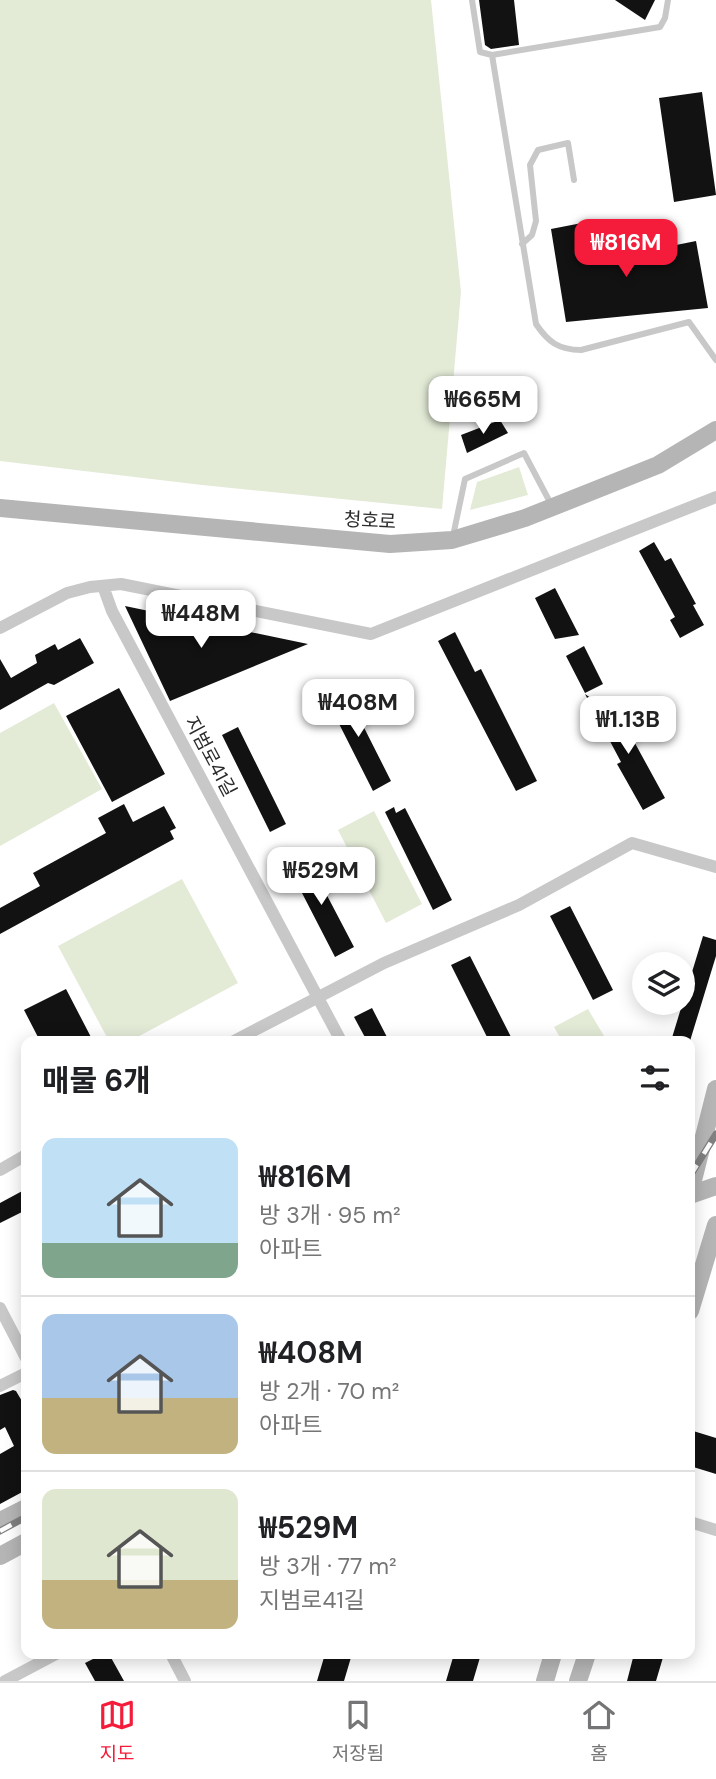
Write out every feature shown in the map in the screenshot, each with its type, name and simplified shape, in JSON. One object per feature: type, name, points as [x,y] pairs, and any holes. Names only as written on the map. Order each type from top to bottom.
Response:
[{"type":"main road","name":"청호로","points":[[0,508],[390,544],[452,540],[525,518],[658,466],[716,430]]},
{"type":"main road","points":[[695,1170],[716,1089]]},
{"type":"main road","points":[[695,1184],[716,1180]]},
{"type":"main road","points":[[695,1185],[716,1186]]},
{"type":"main road","points":[[695,1294],[716,1225]]},
{"type":"main road","points":[[0,1521],[21,1510]]},
{"type":"main road","points":[[0,1556],[21,1545]]},
{"type":"main road","points":[[545,1681],[552,1659]]},
{"type":"main road","points":[[578,1681],[585,1659]]},
{"type":"street","points":[[0,628],[67,593],[121,584],[371,634],[716,497]]},
{"type":"street","name":"지범로41길","points":[[103,586],[112,611],[338,1036]]},
{"type":"street","points":[[243,1036],[384,963],[519,905],[632,844],[716,867]]},
{"type":"street","points":[[0,1170],[21,1158]]},
{"type":"street","points":[[0,1308],[21,1348]]},
{"type":"street","points":[[0,1386],[21,1376]]},
{"type":"street","points":[[695,1524],[716,1530]]},
{"type":"street","points":[[5,1681],[47,1659]]},
{"type":"street","points":[[174,1660],[185,1681]]},
{"type":"lane","points":[[472,0],[480,52],[492,55],[660,27],[665,18],[668,0]]},
{"type":"lane","points":[[492,55],[536,324],[545,337],[567,350],[581,350],[688,322],[716,360]]},
{"type":"lane","points":[[522,243],[532,235],[536,221],[530,165],[538,150],[568,143],[574,180]]},
{"type":"lane","points":[[452,540],[465,479],[524,453],[553,507]]},
{"type":"green space","points":[[0,0],[431,0],[461,292],[442,509],[0,461]]},
{"type":"green space","points":[[519,467],[528,495],[470,510],[477,482]]},
{"type":"green space","points":[[54,703],[102,789],[0,846],[0,733]]},
{"type":"green space","points":[[374,811],[422,904],[386,923],[338,830]]},
{"type":"green space","points":[[182,879],[238,983],[139,1036],[106,1036],[58,946]]},
{"type":"green space","points":[[588,1009],[604,1036],[559,1036],[554,1027]]},
{"type":"building","points":[[479,0],[514,0],[519,45],[491,49],[485,45]]},
{"type":"building","points":[[615,0],[655,0],[645,20]]},
{"type":"building","points":[[702,92],[716,195],[674,202],[659,98]]},
{"type":"building","points":[[587,222],[587,263],[696,241],[708,308],[566,322],[551,229]]},
{"type":"building","points":[[500,420],[508,433],[467,453],[461,435]]},
{"type":"building","points":[[654,542],[665,561],[671,558],[696,604],[693,605],[704,625],[680,638],[670,620],[675,617],[639,551]]},
{"type":"building","points":[[555,588],[579,635],[555,639],[535,598]]},
{"type":"building","points":[[125,606],[308,644],[170,701]]},
{"type":"building","points":[[455,632],[475,672],[481,669],[537,781],[516,791],[438,641]]},
{"type":"building","points":[[80,638],[94,663],[54,685],[48,683],[0,710],[0,659],[11,678],[37,663],[35,655],[55,644],[58,650]]},
{"type":"building","points":[[584,646],[603,684],[585,693],[566,656]]},
{"type":"building","points":[[343,686],[391,781],[373,791],[325,696]]},
{"type":"building","points":[[119,688],[165,774],[112,802],[66,716]]},
{"type":"building","points":[[585,694],[605,708],[613,703],[665,798],[643,810],[617,764],[621,762]]},
{"type":"building","points":[[238,727],[286,824],[270,832],[222,735]]},
{"type":"building","points":[[124,804],[133,822],[164,806],[176,828],[170,831],[174,839],[0,934],[0,908],[40,886],[33,873],[106,833],[98,818]]},
{"type":"building","points":[[394,807],[396,813],[405,808],[452,900],[433,910],[385,812]]},
{"type":"building","points":[[295,857],[300,865],[309,861],[354,947],[335,957],[286,862]]},
{"type":"building","points":[[570,906],[613,990],[593,1000],[550,916]]},
{"type":"building","points":[[703,936],[716,940],[716,956],[692,1036],[673,1036],[679,1015],[695,1015],[695,962]]},
{"type":"building","points":[[470,956],[510,1036],[486,1036],[451,965]]},
{"type":"building","points":[[66,989],[90,1036],[37,1036],[24,1010]]},
{"type":"building","points":[[372,1008],[386,1036],[364,1036],[354,1017]]},
{"type":"building","points":[[21,1192],[21,1212],[0,1223],[0,1203]]},
{"type":"building","points":[[13,1390],[21,1400],[21,1493],[0,1504],[0,1454],[14,1446],[5,1427],[0,1430],[0,1395]]},
{"type":"building","points":[[695,1432],[716,1438],[716,1474],[695,1468]]},
{"type":"building","points":[[93,1659],[112,1659],[124,1681],[95,1681],[85,1663]]},
{"type":"building","points":[[324,1659],[351,1659],[344,1681],[317,1681]]},
{"type":"building","points":[[453,1659],[480,1659],[473,1681],[446,1681]]},
{"type":"building","points":[[633,1659],[663,1659],[656,1681],[627,1681]]},
{"type":"railway","points":[[695,1168],[716,1134]]},
{"type":"railway","points":[[0,1531],[21,1520]]}]
